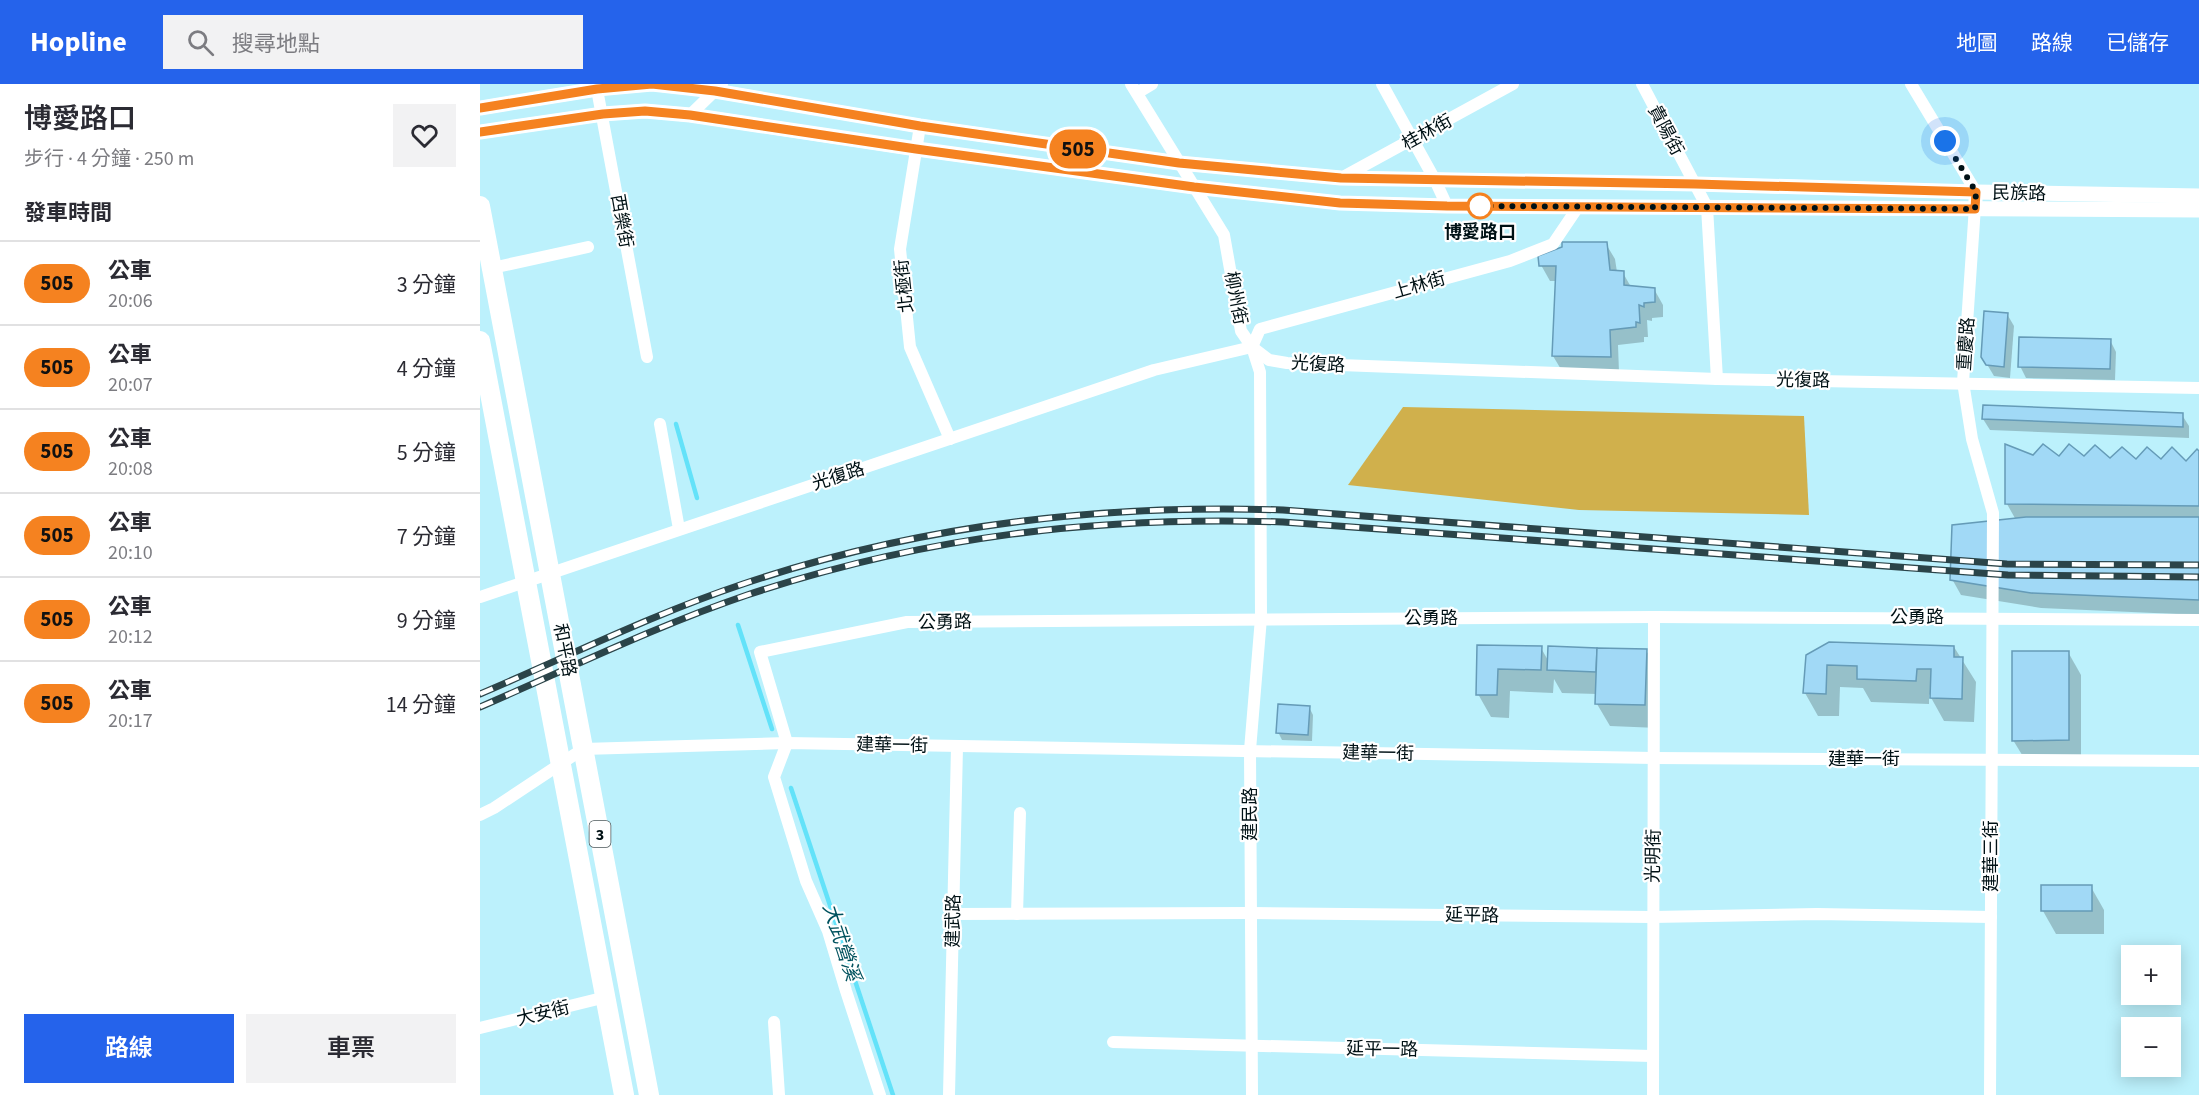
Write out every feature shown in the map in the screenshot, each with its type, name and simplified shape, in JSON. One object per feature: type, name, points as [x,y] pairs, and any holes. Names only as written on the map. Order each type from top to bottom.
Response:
[{"type":"main road","name":"和平路","points":[[480,206],[649,1095]]},
{"type":"main road","name":"和平路","points":[[480,341],[624,1095]]},
{"type":"street","name":"民族路","points":[[480,108],[597,87],[652,84],[719,87],[920,126],[1179,163],[1341,178],[2199,196]]},
{"type":"street","points":[[1134,88],[1152,84]]},
{"type":"street","points":[[1382,84],[1447,206]]},
{"type":"street","name":"桂林街","points":[[1341,178],[1513,84]]},
{"type":"street","name":"貴陽街","points":[[1642,84],[1707,207]]},
{"type":"street","points":[[1911,84],[1976,192]]},
{"type":"street","name":"西樂街","points":[[597,87],[647,357]]},
{"type":"street","points":[[690,115],[719,87]]},
{"type":"street","name":"柳州街","points":[[1134,88],[1224,236],[1241,331],[1252,347],[1260,372],[1261,534]]},
{"type":"street","name":"民族路","points":[[480,132],[603,114],[645,111],[690,115],[1194,187],[1340,203],[1447,206],[2199,210]]},
{"type":"street","name":"北極街","points":[[920,126],[900,249],[910,347],[950,439]]},
{"type":"street","name":"重慶路","points":[[1976,192],[1963,382],[1972,440],[1993,513],[1992,618]]},
{"type":"street","name":"上林街","points":[[1252,347],[1260,328],[1510,261],[1553,244],[1578,207]]},
{"type":"street","points":[[1707,207],[1717,380]]},
{"type":"street","points":[[492,268],[588,248]]},
{"type":"street","name":"光復路","points":[[480,597],[1154,370],[1252,347],[1269,360],[1287,363],[1717,380],[1963,382],[2199,388]]},
{"type":"street","points":[[660,424],[679,529]]},
{"type":"street","name":"建民路","points":[[1252,1095],[1250,750],[1261,618],[1261,534]]},
{"type":"street","name":"公勇路","points":[[787,743],[760,652],[907,622],[1654,617],[2199,620]]},
{"type":"street","name":"光明街","points":[[1653,1095],[1654,617]]},
{"type":"street","name":"建華三街","points":[[1990,1095],[1992,618]]},
{"type":"street","points":[[787,743],[774,777],[806,881],[828,931],[880,1095],[869,1095]]},
{"type":"street","name":"建華一街","points":[[583,749],[787,743],[1654,759],[2199,761]]},
{"type":"street","name":"建武路","points":[[949,1095],[957,747]]},
{"type":"street","points":[[480,814],[494,808],[583,749]]},
{"type":"street","points":[[1017,914],[1020,813]]},
{"type":"street","name":"延平路","points":[[953,914],[1251,913],[1652,917],[1817,914],[1991,917]]},
{"type":"street","name":"大安街","points":[[480,1028],[606,997]]},
{"type":"street","points":[[774,1022],[779,1095]]},
{"type":"street","name":"延平一路","points":[[1113,1042],[1652,1056]]},
{"type":"shaded area","points":[[1403,407],[1804,416],[1809,515],[1579,510],[1348,485]]},
{"type":"building","points":[[1562,242],[1607,242],[1610,270],[1624,271],[1624,285],[1655,288],[1655,302],[1644,303],[1644,307],[1639,305],[1640,323],[1636,322],[1636,327],[1610,330],[1611,357],[1552,356],[1556,266],[1539,266],[1538,256],[1562,247]]},
{"type":"building","points":[[1984,311],[2008,313],[2004,367],[1986,365],[1981,357]]},
{"type":"building","points":[[2019,337],[2111,339],[2110,369],[2018,367]]},
{"type":"building","points":[[1983,405],[2183,413],[2183,427],[1982,419]]},
{"type":"building","points":[[2005,444],[2033,455],[2043,444],[2059,456],[2069,444],[2084,456],[2095,445],[2110,458],[2122,447],[2136,459],[2147,447],[2161,459],[2172,447],[2186,461],[2197,449],[2199,451],[2199,506],[2005,504]]},
{"type":"building","points":[[2026,517],[2199,517],[2199,600],[2031,593],[1950,580],[1952,525]]},
{"type":"building","points":[[1829,642],[1954,646],[1954,657],[1963,657],[1962,699],[1930,698],[1931,669],[1917,669],[1916,681],[1857,679],[1857,666],[1827,665],[1826,694],[1803,693],[1806,655]]},
{"type":"building","points":[[1477,645],[1542,646],[1541,670],[1498,669],[1497,695],[1476,695]]},
{"type":"building","points":[[1548,646],[1597,648],[1596,672],[1547,670]]},
{"type":"building","points":[[1597,648],[1647,649],[1645,705],[1595,704]]},
{"type":"building","points":[[2012,651],[2069,651],[2069,740],[2012,741]]},
{"type":"building","points":[[1278,704],[1310,706],[1308,735],[1276,733]]},
{"type":"building","points":[[2041,885],[2092,885],[2092,911],[2041,911]]},
{"type":"waterway","name":"大武營溪","points":[[676,424],[697,498]]},
{"type":"waterway","name":"大武營溪","points":[[738,625],[772,729]]},
{"type":"waterway","name":"大武營溪","points":[[791,788],[893,1095]]},
{"type":"railway","points":[[480,694],[676,609],[743,584],[809,564],[943,533],[1078,515],[1214,509],[1283,510],[2007,564],[2199,565]]},
{"type":"railway","points":[[480,707],[612,648],[747,595],[880,558],[946,544],[1079,527],[1214,521],[1283,522],[2008,575],[2199,577]]},
{"type":"bus line","name":"505","points":[[480,108],[597,89],[652,84],[715,91],[920,126],[1179,163],[1341,178],[1695,184],[1976,192],[1975,209],[1447,206],[1340,203],[1194,187],[690,115],[645,111],[603,114],[480,132]]},
{"type":"place","name":"博愛路口","points":[[1480,206]]},
{"type":"route","points":[[1480,206],[1975,209],[1976,192],[1945,141]]}]
